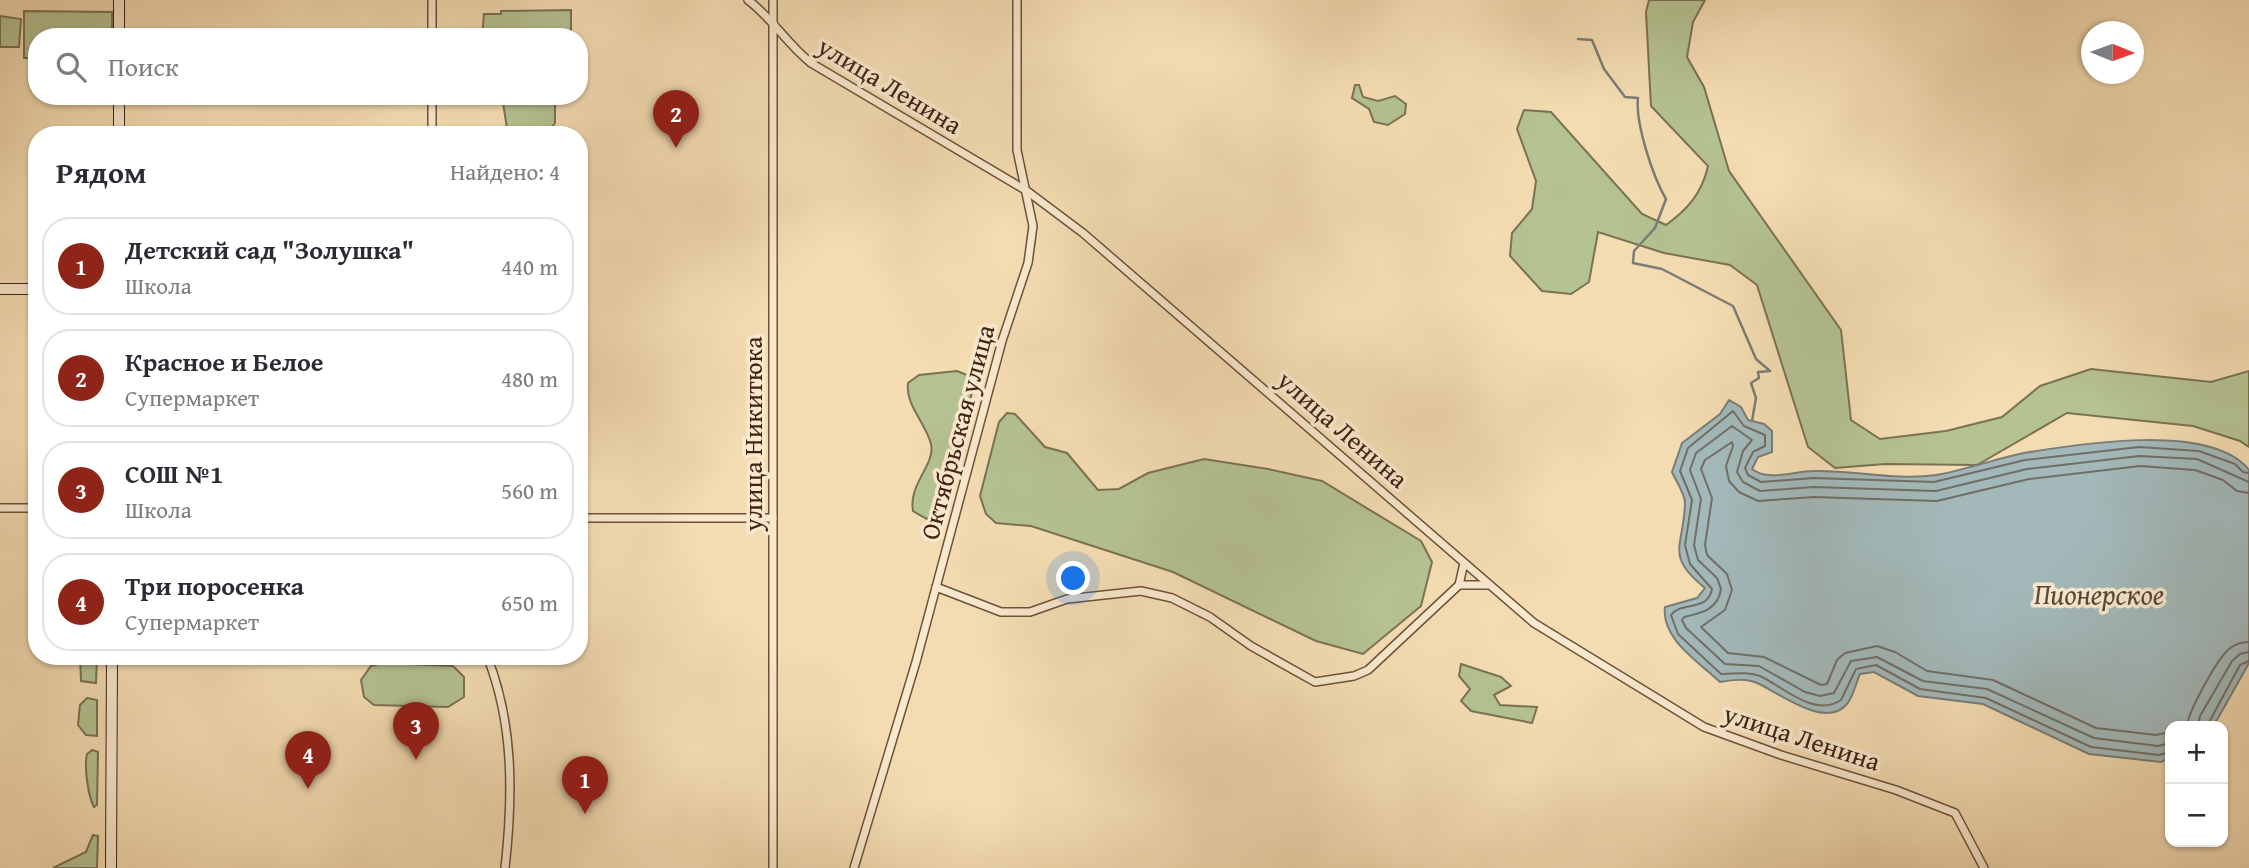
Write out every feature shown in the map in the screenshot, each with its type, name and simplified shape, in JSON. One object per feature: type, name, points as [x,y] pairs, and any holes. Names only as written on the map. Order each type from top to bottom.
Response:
[{"type":"street","points":[[119,0],[119,28]]},
{"type":"street","points":[[432,0],[432,28]]},
{"type":"street","name":"улица Ленина","points":[[748,0],[773,22],[782,38],[811,63],[1027,191],[1093,242],[1534,623],[1704,727],[1781,755],[1896,790],[1955,813],[1984,868]]},
{"type":"street","name":"улица Никитюка","points":[[773,0],[773,868]]},
{"type":"street","name":"Октябрьская улица","points":[[854,868],[936,587],[1002,341],[1028,263],[1033,226],[1017,150],[1017,0]]},
{"type":"street","points":[[119,105],[119,126]]},
{"type":"street","points":[[432,105],[432,126]]},
{"type":"street","points":[[0,289],[28,289]]},
{"type":"street","points":[[0,508],[28,508]]},
{"type":"street","points":[[588,518],[773,518]]},
{"type":"street","points":[[936,587],[1001,612],[1030,612],[1067,599],[1141,591],[1172,598],[1210,617],[1251,646],[1315,682],[1354,676],[1368,670],[1459,585],[1464,563]]},
{"type":"street","points":[[1459,585],[1489,585]]},
{"type":"street","points":[[111,868],[113,665]]},
{"type":"street","points":[[490,665],[505,711],[509,748],[505,868]]},
{"type":"green space","points":[[1649,0],[1705,0],[1693,22],[1687,57],[1704,87],[1729,171],[1841,330],[1851,420],[1880,439],[1946,431],[2002,417],[2040,386],[2091,369],[2211,382],[2249,371],[2249,447],[2240,441],[2193,426],[2067,413],[1977,465],[1885,464],[1835,468],[1808,447],[1757,285],[1730,265],[1664,253],[1598,232],[1589,282],[1571,294],[1542,291],[1510,256],[1512,233],[1532,209],[1536,181],[1517,129],[1524,110],[1551,112],[1642,214],[1666,225],[1693,200],[1705,176],[1708,166],[1651,106],[1646,12]]},
{"type":"green space","points":[[571,10],[571,28],[483,28],[484,14],[501,14],[501,11]]},
{"type":"green space","points":[[24,11],[112,12],[112,28],[28,28],[28,58],[24,58]]},
{"type":"green space","points":[[0,16],[21,19],[19,47],[0,47]]},
{"type":"green space","points":[[1355,85],[1359,85],[1363,97],[1378,101],[1395,96],[1406,104],[1405,114],[1388,125],[1374,122],[1369,109],[1352,98]]},
{"type":"green space","points":[[503,105],[555,105],[553,126],[507,126]]},
{"type":"green space","points":[[957,371],[972,377],[975,383],[952,477],[937,510],[927,519],[913,511],[913,501],[914,492],[930,459],[931,444],[910,399],[908,383],[919,375]]},
{"type":"green space","points":[[1007,413],[1015,414],[1045,447],[1067,453],[1098,490],[1119,489],[1148,473],[1204,459],[1322,481],[1421,541],[1432,562],[1421,606],[1363,654],[1316,641],[1173,572],[1031,526],[996,523],[986,514],[980,496],[999,422]]},
{"type":"green space","points":[[1461,664],[1501,677],[1511,686],[1494,695],[1500,705],[1537,707],[1532,723],[1471,711],[1461,701],[1470,689],[1459,676]]},
{"type":"green space","points":[[80,665],[97,665],[96,683],[81,681]]},
{"type":"green space","points":[[371,666],[453,666],[464,677],[464,697],[448,707],[374,705],[364,697],[361,680]]},
{"type":"green space","points":[[87,698],[97,700],[97,736],[86,735],[78,725],[80,705]]},
{"type":"green space","points":[[92,750],[98,752],[97,805],[94,807],[88,789],[86,766],[87,754]]},
{"type":"green space","points":[[93,835],[98,836],[97,868],[53,868],[86,852]]},
{"type":"water","name":"Пионерское","points":[[1729,400],[1741,407],[1748,420],[1764,424],[1772,431],[1772,452],[1758,457],[1752,469],[1766,475],[1829,471],[1921,477],[2024,453],[2077,445],[2142,440],[2175,441],[2205,446],[2231,455],[2249,470],[2249,663],[2216,721],[2165,721],[2165,760],[2161,762],[2089,754],[1983,704],[1918,696],[1874,672],[1860,674],[1847,704],[1838,711],[1827,713],[1802,707],[1752,681],[1720,682],[1675,640],[1665,619],[1665,607],[1697,598],[1705,588],[1692,577],[1680,558],[1685,499],[1672,472],[1682,443],[1720,414]]},
{"type":"waterway","points":[[1578,39],[1592,40],[1604,69],[1625,97],[1638,98],[1639,121],[1646,150],[1666,199],[1655,228],[1634,251],[1633,263],[1662,269],[1733,306],[1756,359],[1770,371],[1758,372],[1759,378],[1751,383],[1756,398],[1752,421]]},
{"type":"place","name":"Красное и Белое","points":[[676,148]]},
{"type":"place","name":"СОШ №1","points":[[416,760]]},
{"type":"place","name":"Три поросенка","points":[[308,789]]},
{"type":"place","name":"Детский сад \"Золушка\"","points":[[585,814]]}]
